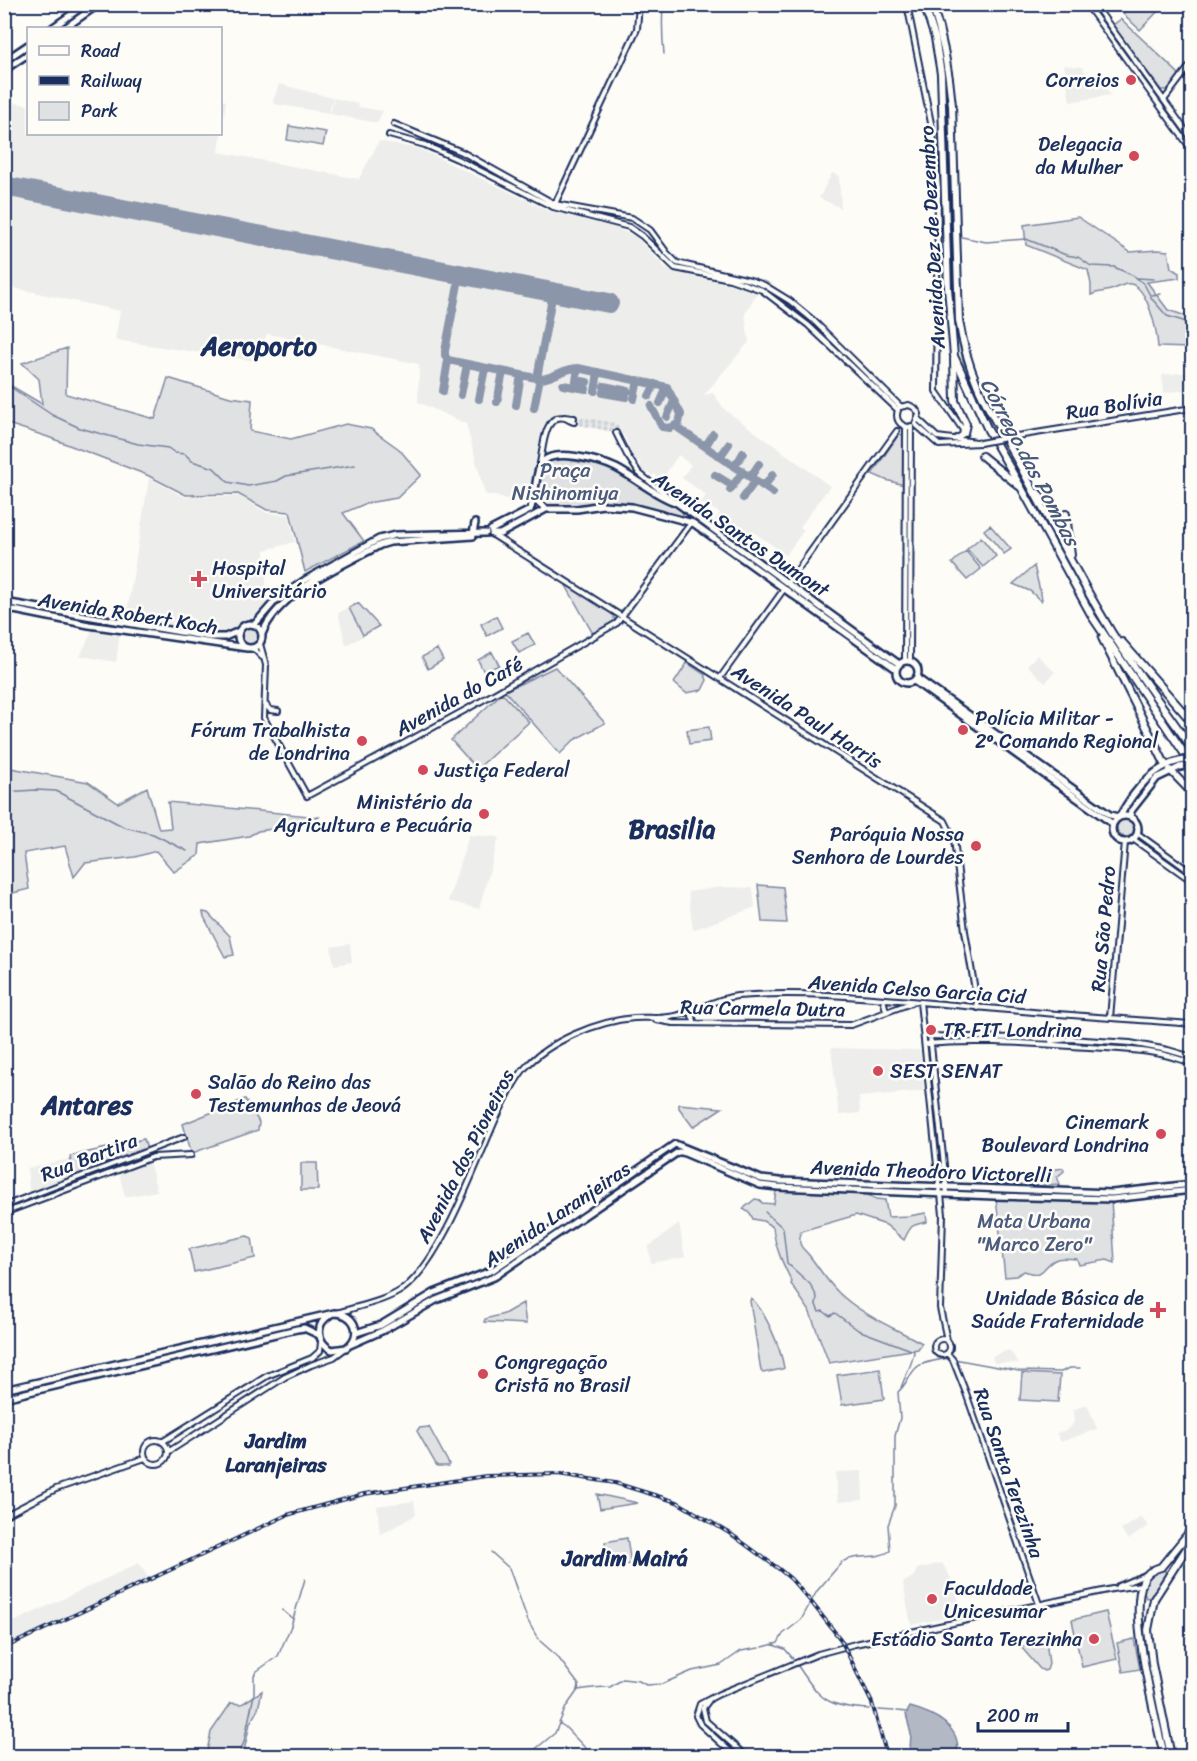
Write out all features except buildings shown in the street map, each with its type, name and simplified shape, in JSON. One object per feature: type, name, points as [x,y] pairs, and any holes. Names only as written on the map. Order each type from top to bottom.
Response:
[{"type":"highway","name":"Avenida Dez de Dezembro","points":[[924,4],[935,38],[941,74],[948,288],[954,356],[978,412],[1093,618],[1192,765]]},
{"type":"highway","name":"Avenida Dez de Dezembro","points":[[932,4],[946,54],[952,105],[959,320],[963,346],[981,396],[1024,473],[1056,537],[1071,559],[1111,631],[1192,748]]},
{"type":"highway","points":[[954,356],[954,396],[966,424],[964,433]]},
{"type":"highway","points":[[982,456],[1022,489]]},
{"type":"highway","points":[[1024,473],[1043,501],[1052,501]]},
{"type":"highway","points":[[1066,514],[1071,559]]},
{"type":"highway","points":[[1093,618],[1168,767],[1192,793]]},
{"type":"highway","points":[[1111,631],[1192,722]]},
{"type":"highway","points":[[1164,1756],[1144,1658],[1140,1614],[1141,1588],[1148,1573],[1161,1567],[1192,1529]]},
{"type":"highway","points":[[1164,1756],[1148,1643],[1149,1623],[1154,1599],[1192,1540]]},
{"type":"highway","points":[[1161,1567],[1166,1568],[1169,1573]]},
{"type":"highway","points":[[1141,1588],[1145,1600],[1154,1599]]},
{"type":"main road","points":[[53,27],[86,4]]},
{"type":"main road","points":[[66,27],[99,4]]},
{"type":"main road","points":[[4,61],[27,46]]},
{"type":"main road","points":[[4,70],[27,55]]},
{"type":"main road","name":"Avenida Santos Dumont","points":[[540,465],[549,457],[562,455],[603,464],[621,471],[659,496],[677,503],[897,667]]},
{"type":"main road","points":[[524,516],[530,510],[540,465]]},
{"type":"main road","points":[[535,492],[538,502],[546,509]]},
{"type":"main road","name":"Avenida Santos Dumont","points":[[489,533],[524,516],[546,509],[610,505],[641,509],[690,522],[786,586]]},
{"type":"main road","points":[[687,511],[690,522],[696,520],[705,523]]},
{"type":"main road","points":[[473,533],[475,523]]},
{"type":"main road","points":[[489,533],[446,542],[390,542],[380,545],[298,592],[279,607],[266,624],[260,644],[249,648],[238,639],[239,631],[244,625],[255,624],[275,601],[305,579],[379,539],[395,535],[489,533]]},
{"type":"main road","name":"Avenida Robert Koch","points":[[4,602],[249,648]]},
{"type":"main road","name":"Avenida Robert Koch","points":[[4,608],[195,637],[219,638],[239,631]]},
{"type":"main road","points":[[255,624],[262,634]]},
{"type":"main road","points":[[907,661],[917,667],[915,680],[907,684],[901,682],[896,676],[897,667],[907,661]]},
{"type":"main road","points":[[915,680],[1110,815],[1119,817],[1130,817],[1136,822],[1135,836],[1125,842],[1114,836],[1113,824],[1119,817],[1150,781],[1168,767],[1192,759]]},
{"type":"main road","points":[[915,680],[1113,824]]},
{"type":"main road","points":[[1179,764],[1192,765]]},
{"type":"main road","points":[[1130,817],[1131,811],[1150,781]]},
{"type":"main road","name":"Avenida Theodoro Victorelli","points":[[675,1144],[764,1180],[947,1185],[962,1188],[1112,1193],[1192,1184]]},
{"type":"main road","name":"Avenida Laranjeiras","points":[[356,1333],[381,1325],[434,1293],[493,1270],[675,1144]]},
{"type":"main road","name":"Avenida Theodoro Victorelli","points":[[682,1152],[760,1185],[1112,1199],[1192,1190]]},
{"type":"main road","name":"Avenida Laranjeiras","points":[[348,1347],[384,1330],[436,1300],[494,1277],[658,1163],[674,1153],[682,1152]]},
{"type":"main road","points":[[4,1398],[297,1329],[304,1328],[320,1338],[332,1350],[348,1347],[356,1333],[351,1318],[346,1315],[332,1314],[320,1325],[320,1338]]},
{"type":"main road","name":"Avenida dos Pioneiros","points":[[4,1390],[332,1314]]},
{"type":"street","points":[[554,206],[637,29],[639,4]]},
{"type":"street","points":[[907,4],[937,156],[936,391],[964,433],[955,439]]},
{"type":"street","points":[[1086,4],[1192,150]]},
{"type":"street","points":[[1094,4],[1192,139]]},
{"type":"street","points":[[1164,100],[1192,63]]},
{"type":"street","points":[[1144,85],[1150,81]]},
{"type":"street","points":[[1172,122],[1178,118]]},
{"type":"street","points":[[394,124],[462,152],[554,206],[632,218],[650,230],[667,254],[677,263],[733,274],[777,292],[813,320],[899,408]]},
{"type":"street","points":[[388,135],[425,145],[458,159],[554,206],[629,226],[675,268],[730,279],[762,290],[808,325],[899,408]]},
{"type":"street","points":[[629,226],[632,218]]},
{"type":"street","points":[[642,236],[650,230]]},
{"type":"street","points":[[851,365],[855,361]]},
{"type":"street","points":[[899,408],[912,405],[918,410],[918,419],[937,437],[980,442]]},
{"type":"street","points":[[899,408],[897,419],[939,446],[980,442]]},
{"type":"street","name":"Rua Bolívia","points":[[980,442],[1192,408]]},
{"type":"street","points":[[540,465],[548,426],[553,420],[564,417],[574,420]]},
{"type":"street","points":[[908,426],[918,419]]},
{"type":"street","points":[[907,661],[904,638],[908,426]]},
{"type":"street","points":[[907,661],[910,638],[908,426]]},
{"type":"street","points":[[617,431],[625,451],[641,475],[677,503]]},
{"type":"street","points":[[720,678],[897,431]]},
{"type":"street","name":"Avenida do Café","points":[[266,705],[264,718],[307,796],[617,623],[690,522]]},
{"type":"street","name":"Avenida Paul Harris","points":[[489,533],[945,821],[954,839],[965,931],[978,1008]]},
{"type":"street","points":[[904,638],[910,638]]},
{"type":"street","points":[[260,644],[264,660],[266,705],[270,710],[278,711]]},
{"type":"street","points":[[249,648],[255,650],[264,660]]},
{"type":"street","points":[[1135,836],[1192,873]]},
{"type":"street","points":[[1135,836],[1192,881]]},
{"type":"street","name":"Rua São Pedro","points":[[1110,1018],[1125,842]]},
{"type":"street","name":"Avenida Celso Garcia Cid","points":[[643,1018],[676,1016],[714,1000],[735,996],[831,995],[1192,1024]]},
{"type":"street","points":[[883,999],[886,1011]]},
{"type":"street","points":[[895,1008],[896,1000]]},
{"type":"street","points":[[917,1002],[925,1044],[939,1186],[943,1193]]},
{"type":"street","name":"Rua Carmela Dutra","points":[[643,1018],[673,1023],[851,1025],[917,1002]]},
{"type":"street","points":[[695,1023],[692,1016],[698,1007]]},
{"type":"street","points":[[673,1023],[676,1016]]},
{"type":"street","name":"Avenida dos Pioneiros","points":[[332,1314],[389,1297],[417,1276],[426,1265],[451,1219],[510,1090],[525,1069],[540,1054],[570,1037],[614,1022],[643,1018]]},
{"type":"street","points":[[924,1036],[1070,1039],[1130,1043],[1192,1057]]},
{"type":"street","points":[[930,1036],[947,1185],[943,1193],[940,1308],[950,1348],[946,1353],[939,1354],[935,1343],[940,1339],[943,1327]]},
{"type":"street","points":[[1039,1043],[1070,1039]]},
{"type":"street","points":[[925,1044],[1039,1043],[1150,1053],[1174,1057],[1192,1064]]},
{"type":"street","name":"Rua Bartira","points":[[4,1206],[184,1137]]},
{"type":"street","name":"Rua Bartira","points":[[4,1213],[153,1157],[191,1155]]},
{"type":"street","points":[[351,1318],[355,1307]]},
{"type":"street","points":[[162,1442],[267,1376],[312,1358],[320,1351],[320,1338]]},
{"type":"street","points":[[940,1339],[947,1340]]},
{"type":"street","name":"Avenida Laranjeiras","points":[[168,1452],[285,1377],[334,1357],[348,1347]]},
{"type":"street","name":"Rua Santa Terezinha","points":[[946,1353],[952,1359],[1039,1604]]},
{"type":"street","points":[[155,1440],[162,1442],[168,1452],[166,1459],[160,1464],[152,1464],[144,1458],[143,1450],[147,1443],[155,1440]]},
{"type":"street","points":[[4,1516],[56,1489],[144,1458]]},
{"type":"street","points":[[1112,1589],[1148,1573]]},
{"type":"street","points":[[735,1756],[700,1724],[696,1716],[700,1707],[712,1698],[818,1654],[1112,1589],[1141,1588]]},
{"type":"street","points":[[700,1707],[706,1721],[746,1756]]},
{"type":"street","points":[[709,1732],[713,1727]]},
{"type":"shaded area","points":[[1064,65],[1082,67],[1090,79],[1100,79],[1111,95],[1070,102]]},
{"type":"shaded area","points":[[279,84],[333,98],[329,113],[274,104]]},
{"type":"shaded area","points":[[334,98],[358,104],[359,107],[383,111],[377,123],[330,114]]},
{"type":"shaded area","points":[[222,100],[226,101],[222,130]]},
{"type":"shaded area","points":[[4,101],[27,105],[27,135],[221,135],[219,152],[359,179],[379,141],[420,149],[549,211],[614,227],[636,237],[666,268],[758,291],[745,314],[749,342],[704,395],[713,393],[725,410],[830,486],[800,527],[804,530],[786,555],[752,531],[741,545],[738,540],[737,542],[712,524],[720,513],[701,503],[706,495],[682,478],[691,465],[678,455],[665,475],[657,477],[649,473],[645,475],[638,466],[641,464],[639,461],[636,463],[633,458],[622,434],[573,424],[574,418],[552,416],[546,424],[529,504],[485,494],[466,424],[418,402],[419,364],[267,334],[255,361],[115,340],[120,311],[5,286]]},
{"type":"shaded area","points":[[832,173],[839,176],[841,208],[819,198]]},
{"type":"shaded area","points":[[1189,372],[1192,389],[1164,393],[1162,375]]},
{"type":"shaded area","name":"Hospital Universitário","points":[[149,478],[185,497],[239,496],[267,513],[289,515],[295,542],[265,550],[267,609],[258,618],[246,622],[238,629],[218,636],[126,618]]},
{"type":"shaded area","points":[[348,608],[364,636],[346,645],[338,613]]},
{"type":"shaded area","points":[[93,629],[120,633],[116,662],[80,656]]},
{"type":"shaded area","points":[[1037,655],[1055,672],[1045,683],[1027,665]]},
{"type":"shaded area","points":[[469,835],[499,837],[479,909],[448,901]]},
{"type":"shaded area","points":[[722,887],[753,888],[755,907],[693,930],[688,892]]},
{"type":"shaded area","points":[[350,944],[352,962],[334,965],[331,947]]},
{"type":"shaded area","name":"SEST SENAT","points":[[831,1048],[920,1050],[924,1091],[859,1097],[860,1113],[839,1115]]},
{"type":"shaded area","points":[[70,1159],[73,1176],[29,1191],[28,1168]]},
{"type":"shaded area","points":[[149,1161],[157,1191],[125,1197],[119,1173]]},
{"type":"shaded area","points":[[679,1224],[685,1257],[651,1263],[648,1247]]},
{"type":"shaded area","points":[[1009,1350],[1019,1363],[994,1363],[992,1356]]},
{"type":"shaded area","points":[[1087,1404],[1097,1429],[1061,1442],[1056,1433],[1069,1429],[1074,1422],[1073,1410]]},
{"type":"shaded area","points":[[862,1471],[863,1500],[838,1502],[835,1472]]},
{"type":"shaded area","points":[[414,1501],[416,1515],[380,1535],[377,1506]]},
{"type":"shaded area","points":[[1141,1517],[1148,1526],[1128,1540],[1121,1530]]},
{"type":"shaded area","points":[[139,1563],[151,1582],[5,1649],[5,1626]]},
{"type":"shaded area","name":"Faculdade Unicesumar","points":[[942,1563],[949,1574],[964,1614],[911,1625],[903,1583],[914,1576],[917,1569]]},
{"type":"shaded area","points":[[910,1707],[928,1713],[945,1723],[956,1737],[958,1746],[956,1756],[923,1756],[910,1750],[911,1734],[906,1714]]},
{"type":"green space","points":[[1161,4],[1161,8],[1140,30],[1123,14],[1130,5]]},
{"type":"green space","points":[[1121,19],[1178,73],[1179,77],[1167,90],[1161,90],[1114,28],[1113,25]]},
{"type":"green space","points":[[289,126],[326,132],[323,146],[287,140]]},
{"type":"green space","points":[[1078,217],[1130,252],[1168,251],[1171,268],[1179,273],[1179,278],[1147,282],[1168,310],[1192,318],[1192,348],[1158,347],[1147,301],[1137,287],[1127,284],[1091,295],[1088,270],[1026,245],[1024,225]]},
{"type":"green space","points":[[67,348],[66,394],[155,419],[168,378],[230,397],[252,400],[250,431],[291,439],[346,424],[371,429],[399,449],[421,475],[397,498],[367,503],[343,513],[364,541],[305,572],[290,512],[267,510],[238,494],[186,495],[147,475],[5,423],[5,384],[42,404],[39,379],[22,363]]},
{"type":"green space","points":[[899,434],[903,435],[904,485],[872,474]]},
{"type":"green space","name":"Praça Nishinomiya","points":[[558,458],[612,468],[655,497],[682,509],[683,516],[619,503],[568,506],[543,504],[538,490],[540,472],[546,462]]},
{"type":"green space","points":[[990,525],[1011,549],[1004,554],[984,530]]},
{"type":"green space","points":[[981,537],[996,556],[983,567],[967,549]]},
{"type":"green space","points":[[966,551],[981,569],[967,580],[952,563]]},
{"type":"green space","points":[[1034,566],[1041,601],[1030,591],[1013,584]]},
{"type":"green space","points":[[564,582],[613,614],[615,621],[598,633],[592,632]]},
{"type":"green space","points":[[358,603],[379,626],[363,635],[349,608]]},
{"type":"green space","points":[[496,616],[502,628],[487,636],[481,624]]},
{"type":"green space","points":[[250,626],[257,629],[260,636],[257,643],[250,646],[243,643],[240,636],[243,629]]},
{"type":"green space","points":[[528,633],[535,645],[519,653],[512,641]]},
{"type":"green space","points":[[437,649],[443,660],[428,669],[422,657]]},
{"type":"green space","points":[[492,652],[499,665],[484,672],[478,660]]},
{"type":"green space","points":[[687,663],[705,675],[707,680],[702,690],[686,693],[674,683]]},
{"type":"green space","points":[[555,667],[605,723],[574,740],[560,754],[505,691]]},
{"type":"green space","points":[[502,693],[529,722],[477,769],[451,740]]},
{"type":"green space","points":[[709,727],[711,741],[689,744],[687,730]]},
{"type":"green space","points":[[5,767],[88,782],[118,803],[147,787],[159,829],[171,828],[168,802],[319,817],[310,824],[258,831],[249,836],[200,844],[199,855],[174,872],[156,851],[135,857],[85,863],[74,877],[65,846],[24,853],[29,889],[5,895]]},
{"type":"green space","points":[[1126,819],[1134,824],[1135,828],[1130,836],[1126,837],[1118,832],[1117,828],[1122,820]]},
{"type":"green space","points":[[758,885],[783,887],[787,923],[762,922]]},
{"type":"green space","points":[[203,912],[208,913],[230,936],[234,955],[225,957]]},
{"type":"green space","points":[[245,1099],[259,1122],[258,1130],[195,1152],[191,1151],[183,1124]]},
{"type":"green space","points":[[679,1104],[722,1108],[693,1127],[679,1108]]},
{"type":"green space","points":[[144,1139],[147,1149],[115,1162],[113,1146]]},
{"type":"green space","points":[[107,1148],[110,1163],[74,1176],[70,1156]]},
{"type":"green space","points":[[301,1163],[317,1163],[318,1190],[301,1190]]},
{"type":"green space","points":[[1063,1168],[1064,1171],[1057,1177],[1060,1184],[1031,1186],[1025,1178],[1033,1182],[1040,1182],[1052,1170]]},
{"type":"green space","points":[[776,1191],[866,1194],[885,1200],[888,1217],[926,1213],[927,1222],[912,1226],[904,1240],[886,1225],[856,1215],[801,1231],[800,1237],[802,1247],[838,1292],[867,1314],[922,1343],[918,1349],[829,1363],[809,1310],[791,1284],[778,1249],[773,1227],[763,1221],[753,1219],[750,1213],[743,1209],[755,1199],[762,1203],[774,1204]]},
{"type":"green space","name":"Mata Urbana \"Marco Zero\"","points":[[996,1198],[1111,1200],[1115,1263],[1107,1260],[1079,1265],[1077,1259],[1060,1258],[1040,1273],[1024,1271],[1016,1276],[1005,1277]]},
{"type":"green space","points":[[247,1236],[252,1238],[255,1258],[194,1272],[189,1249]]},
{"type":"green space","points":[[751,1298],[762,1311],[772,1330],[782,1360],[784,1368],[782,1369],[763,1373],[761,1371]]},
{"type":"green space","points":[[523,1303],[526,1324],[484,1322],[485,1319],[504,1314]]},
{"type":"green space","points":[[880,1369],[884,1399],[842,1405],[837,1375]]},
{"type":"green space","points":[[1022,1373],[1060,1375],[1058,1402],[1020,1400]]},
{"type":"green space","points":[[429,1427],[448,1466],[437,1466],[417,1431],[419,1428]]},
{"type":"green space","points":[[597,1494],[638,1503],[600,1509]]},
{"type":"green space","points":[[627,1538],[631,1564],[608,1567],[605,1542]]},
{"type":"green space","points":[[1161,1570],[1165,1571],[1167,1576],[1152,1597],[1146,1598],[1143,1590],[1145,1583],[1151,1575]]},
{"type":"green space","name":"Estádio Santa Terezinha","points":[[1106,1612],[1117,1659],[1082,1667],[1072,1620]]},
{"type":"green space","points":[[1134,1639],[1140,1669],[1123,1672],[1117,1643]]},
{"type":"green space","points":[[1046,1640],[1049,1664],[1047,1670],[1044,1671],[1021,1647]]},
{"type":"green space","points":[[262,1691],[258,1709],[250,1723],[243,1756],[206,1756],[211,1732],[231,1703],[242,1704]]},
{"type":"waterway","points":[[663,4],[664,54]]},
{"type":"waterway","name":"Córrego das Pombas","points":[[928,4],[939,44],[946,84],[955,326],[965,369],[974,393]]},
{"type":"waterway","points":[[962,237],[986,242],[1026,239],[1066,255],[1078,257],[1091,266],[1114,267],[1134,276],[1144,284],[1152,299],[1167,316],[1183,321],[1192,332]]},
{"type":"waterway","points":[[1137,278],[1154,279]]},
{"type":"waterway","points":[[1151,295],[1161,294]]},
{"type":"waterway","points":[[4,387],[12,388],[52,415],[80,428],[185,454],[192,461],[214,468],[228,482],[248,486],[277,481],[286,476],[355,465]]},
{"type":"waterway","name":"Córrego das Pombas","points":[[980,406],[1083,593],[1116,647]]},
{"type":"waterway","name":"Córrego das Pombas","points":[[1127,664],[1192,756]]},
{"type":"waterway","points":[[4,792],[56,791],[124,827],[153,834],[187,851]]},
{"type":"waterway","points":[[765,1212],[783,1228],[787,1263],[810,1284],[817,1297],[816,1305],[819,1312],[823,1311],[830,1316],[835,1313],[858,1330],[914,1351],[901,1388]]},
{"type":"waterway","points":[[844,1561],[885,1554],[890,1551],[888,1525],[895,1506],[895,1436],[900,1418],[898,1392],[919,1366],[950,1358]]},
{"type":"waterway","points":[[954,1359],[1019,1371],[1061,1372],[1070,1368],[1080,1368]]},
{"type":"waterway","points":[[491,1552],[509,1568],[528,1621],[538,1639]]},
{"type":"waterway","points":[[763,1647],[778,1643],[783,1634],[801,1620],[817,1591],[842,1562]]},
{"type":"waterway","points":[[238,1756],[244,1742],[254,1695],[254,1675],[278,1656],[291,1626],[305,1579]]},
{"type":"waterway","points":[[282,1610],[293,1619]]},
{"type":"waterway","points":[[540,1641],[557,1656],[579,1685],[578,1690]]},
{"type":"waterway","points":[[773,1645],[785,1649],[795,1661]]},
{"type":"waterway","points":[[527,1756],[555,1733],[566,1707],[578,1690],[610,1687],[623,1679],[639,1681],[646,1685],[662,1684],[692,1671],[721,1665],[741,1651],[759,1648]]},
{"type":"waterway","points":[[798,1666],[812,1686],[826,1699],[843,1706],[869,1709]]},
{"type":"waterway","points":[[879,1710],[894,1711]]},
{"type":"waterway","points":[[897,1711],[907,1712]]},
{"type":"waterway","points":[[559,1723],[565,1727]]},
{"type":"waterway","points":[[566,1728],[593,1756]]},
{"type":"taxiway","points":[[443,391],[448,360],[445,351],[460,274]]},
{"type":"taxiway","points":[[537,378],[553,292]]},
{"type":"taxiway","points":[[448,360],[541,379],[578,368],[667,387],[681,414],[678,428],[773,493]]},
{"type":"taxiway","points":[[461,395],[467,364]]},
{"type":"taxiway","points":[[479,399],[485,368]]},
{"type":"taxiway","points":[[575,387],[578,368]]},
{"type":"taxiway","points":[[497,402],[503,372]]},
{"type":"taxiway","points":[[595,391],[598,372]]},
{"type":"taxiway","points":[[516,405],[521,375]]},
{"type":"taxiway","points":[[534,408],[540,378]]},
{"type":"taxiway","points":[[576,380],[587,382]]},
{"type":"taxiway","points":[[634,399],[638,380]]},
{"type":"taxiway","points":[[649,396],[655,384]]},
{"type":"taxiway","points":[[563,385],[586,389]]},
{"type":"taxiway","points":[[604,386],[628,391]]},
{"type":"taxiway","points":[[660,403],[667,387]]},
{"type":"taxiway","points":[[603,393],[626,397]]},
{"type":"taxiway","points":[[667,417],[674,401]]},
{"type":"taxiway","points":[[651,406],[662,427],[670,428],[679,423]]},
{"type":"taxiway","points":[[703,444],[707,444],[713,434]]},
{"type":"taxiway","points":[[718,455],[722,454],[729,444]]},
{"type":"taxiway","points":[[733,465],[743,453]]},
{"type":"taxiway","points":[[748,475],[753,473],[759,464]]},
{"type":"taxiway","points":[[730,490],[741,474],[741,470]]},
{"type":"taxiway","points":[[761,484],[766,484],[773,474]]},
{"type":"taxiway","points":[[715,475],[733,486]]},
{"type":"taxiway","points":[[743,498],[754,483],[753,478]]},
{"type":"runway","points":[[4,186],[609,303]]},
{"type":"tunnel","points":[[574,418],[615,425],[618,430]]},
{"type":"tunnel","points":[[574,422],[614,430],[616,433]]},
{"type":"railway","points":[[4,1648],[287,1515],[364,1494],[486,1476],[558,1474],[615,1483],[677,1502],[731,1534],[791,1579],[841,1640],[872,1703],[887,1756]]},
{"type":"place","name":"Correios","points":[[1131,80]]},
{"type":"place","name":"Delegacia da Mulher","points":[[1134,156]]},
{"type":"place","name":"Hospital Universitário","points":[[199,579]]},
{"type":"place","name":"Polícia Militar - 2º Comando Regional","points":[[963,730]]},
{"type":"place","name":"Fórum Trabalhista de Londrina","points":[[362,741]]},
{"type":"place","name":"Justiça Federal","points":[[423,770]]},
{"type":"place","name":"Ministério da Agricultura e Pecuária","points":[[484,814]]},
{"type":"place","name":"Paróquia Nossa Senhora de Lourdes","points":[[976,846]]},
{"type":"place","name":"TR FIT Londrina","points":[[931,1030]]},
{"type":"place","name":"SEST SENAT","points":[[878,1071]]},
{"type":"place","name":"Salão do Reino das Testemunhas de Jeová","points":[[196,1094]]},
{"type":"place","name":"Cinemark Boulevard Londrina","points":[[1161,1134]]},
{"type":"place","name":"Unidade Básica de Saúde Fraternidade","points":[[1158,1310]]},
{"type":"place","name":"Congregação Cristã no Brasil","points":[[483,1374]]},
{"type":"place","name":"Faculdade Unicesumar","points":[[932,1599]]},
{"type":"place","name":"Estádio Santa Terezinha","points":[[1094,1639]]},
{"type":"district","name":"Aeroporto","points":[[259,346]]},
{"type":"district","name":"Brasilia","points":[[672,829]]},
{"type":"district","name":"Antares","points":[[87,1105]]},
{"type":"district","name":"Jardim Laranjeiras","points":[[276,1453]]},
{"type":"district","name":"Jardim Mairá","points":[[625,1558]]}]
